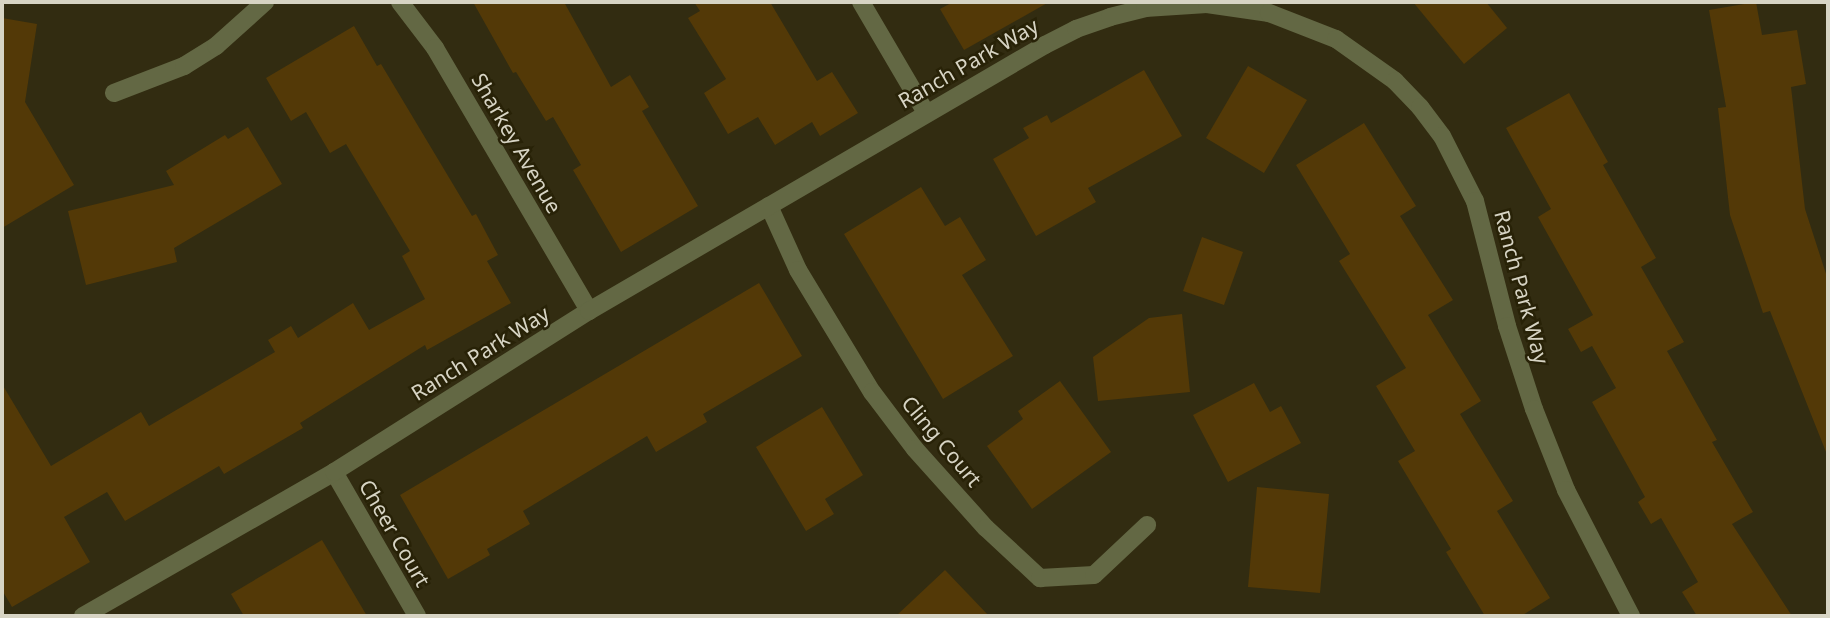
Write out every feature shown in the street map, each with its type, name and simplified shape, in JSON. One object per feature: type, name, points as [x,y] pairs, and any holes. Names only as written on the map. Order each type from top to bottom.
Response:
[{"type":"street","points":[[114,93],[184,66],[216,46],[265,2]]},
{"type":"street","name":"Sharkey Avenue","points":[[400,2],[436,48],[589,311]]},
{"type":"street","points":[[861,2],[926,113]]},
{"type":"street","name":"Ranch Park Way","points":[[83,616],[334,472],[589,311],[1045,45],[1087,25],[1145,8],[1181,4],[1233,4],[1269,13],[1336,39],[1395,81],[1420,107],[1442,136],[1475,201],[1507,326],[1534,409],[1566,490],[1632,616]]},
{"type":"street","name":"Cling Court","points":[[769,206],[798,271],[872,392],[915,449],[977,518],[1041,578],[1094,575],[1147,525]]},
{"type":"street","name":"Cheer Court","points":[[334,472],[417,616]]},
{"type":"building","points":[[473,2],[564,2],[611,87],[630,75],[649,107],[642,111],[698,206],[621,252],[573,170],[581,165],[553,117],[546,121],[516,72],[513,73]]},
{"type":"building","points":[[694,2],[770,2],[817,81],[832,72],[858,113],[820,136],[812,122],[775,145],[758,117],[728,134],[704,93],[726,79],[688,18],[700,11]]},
{"type":"building","points":[[953,2],[1049,2],[964,50],[940,9]]},
{"type":"building","points":[[1413,2],[1486,2],[1507,28],[1464,64]]},
{"type":"building","points":[[1756,2],[1762,35],[1797,30],[1806,84],[1791,87],[1805,209],[1828,280],[1828,457],[1770,311],[1763,313],[1730,215],[1718,108],[1726,107],[1709,10]]},
{"type":"building","points":[[2,18],[37,24],[25,102],[74,185],[2,228]]},
{"type":"building","points":[[354,26],[377,66],[381,64],[472,216],[476,214],[498,255],[487,261],[511,303],[427,350],[425,345],[300,423],[303,428],[224,474],[219,466],[125,521],[107,492],[64,517],[90,562],[12,607],[2,590],[2,384],[51,466],[141,412],[149,426],[275,352],[268,340],[291,326],[298,338],[353,303],[369,330],[425,299],[402,256],[410,251],[346,144],[330,153],[306,112],[291,121],[266,78]]},
{"type":"building","points":[[1248,66],[1307,100],[1264,173],[1206,138]]},
{"type":"building","points":[[1144,70],[1182,136],[1088,188],[1096,202],[1036,236],[993,159],[1029,138],[1023,128],[1047,115],[1051,123]]},
{"type":"building","points":[[1569,93],[1608,162],[1603,165],[1656,258],[1641,267],[1684,342],[1667,351],[1717,440],[1712,442],[1753,512],[1732,524],[1792,616],[1697,616],[1682,592],[1698,582],[1661,518],[1651,524],[1638,502],[1645,497],[1592,402],[1616,388],[1592,346],[1581,352],[1568,329],[1593,315],[1538,217],[1551,209],[1506,128]]},
{"type":"building","points":[[1364,123],[1416,206],[1400,216],[1453,300],[1428,315],[1481,401],[1460,414],[1513,501],[1497,511],[1550,598],[1521,616],[1485,616],[1446,552],[1451,549],[1398,461],[1415,451],[1376,386],[1406,368],[1339,261],[1350,254],[1296,165]]},
{"type":"building","points":[[248,127],[282,184],[174,248],[177,262],[86,285],[68,211],[174,185],[166,171],[225,135],[228,139]]},
{"type":"building","points":[[921,187],[945,226],[960,217],[986,260],[962,275],[1013,356],[943,399],[844,234]]},
{"type":"building","points":[[1202,237],[1243,252],[1224,305],[1183,291]]},
{"type":"building","points":[[759,283],[802,356],[703,414],[707,422],[656,452],[647,436],[523,511],[530,524],[487,549],[490,555],[448,579],[400,495]]},
{"type":"building","points":[[1182,314],[1190,392],[1098,401],[1093,357],[1149,318]]},
{"type":"building","points":[[1060,381],[1111,452],[1032,509],[987,446],[1023,419],[1018,411]]},
{"type":"building","points":[[1254,383],[1270,412],[1281,406],[1301,443],[1228,482],[1193,415]]},
{"type":"building","points":[[822,407],[863,475],[825,499],[834,514],[806,531],[756,447]]},
{"type":"building","points":[[1257,487],[1329,494],[1320,593],[1248,587]]},
{"type":"building","points":[[322,540],[367,616],[244,616],[231,594]]},
{"type":"building","points":[[945,570],[989,616],[896,616]]}]
